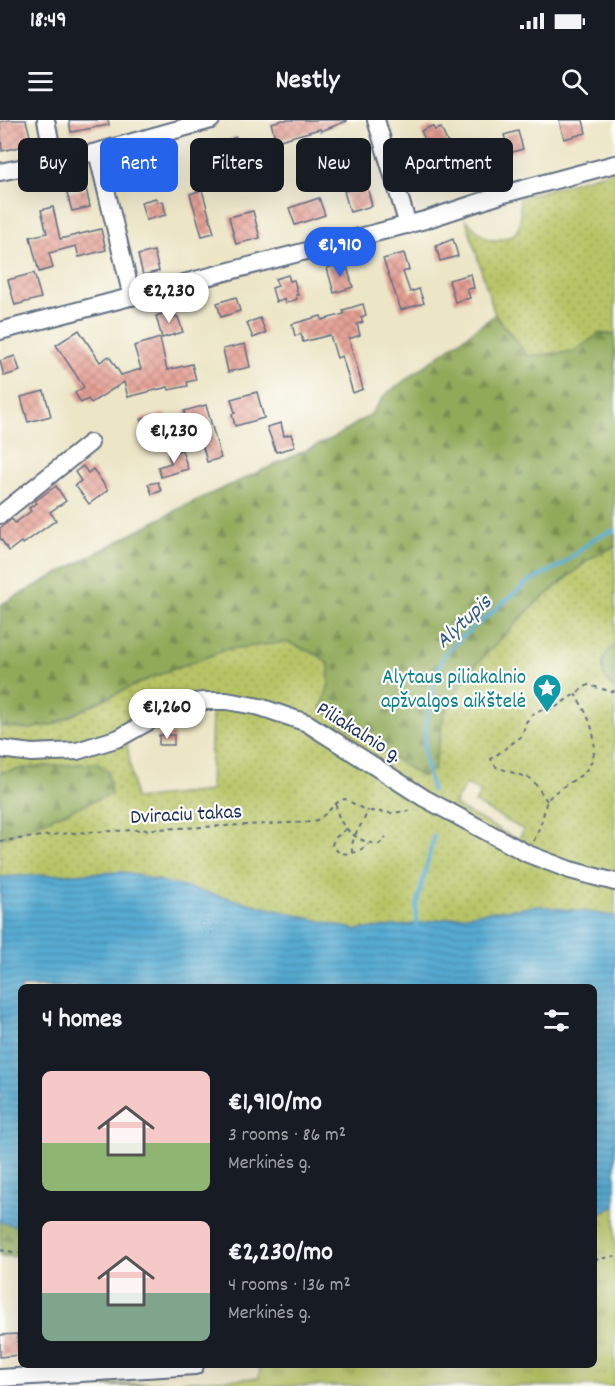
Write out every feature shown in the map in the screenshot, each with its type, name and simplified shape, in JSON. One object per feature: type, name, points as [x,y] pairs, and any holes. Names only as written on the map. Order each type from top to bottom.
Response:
[{"type":"street","points":[[46,120],[50,138]]},
{"type":"street","points":[[376,120],[408,225]]},
{"type":"street","points":[[88,154],[206,121]]},
{"type":"street","points":[[97,152],[132,297]]},
{"type":"street","points":[[0,332],[408,225],[504,194],[615,164]]},
{"type":"street","points":[[0,172],[18,168]]},
{"type":"street","points":[[0,514],[90,443]]},
{"type":"street","name":"Piliakalnio g.","points":[[0,749],[32,753],[77,751],[119,738],[180,704],[227,701],[260,708],[307,723],[444,808],[528,854],[570,870],[615,882]]},
{"type":"street","points":[[0,1378],[150,1368]]},
{"type":"path","points":[[547,801],[532,779],[496,767],[491,759],[522,736],[526,722],[540,710],[553,709],[588,686],[613,692],[615,690]]},
{"type":"path","points":[[528,854],[541,824],[547,801],[591,764],[595,739],[589,720],[575,694]]},
{"type":"path","points":[[363,808],[345,799],[339,800],[336,804],[336,814],[346,829],[369,843],[379,844],[386,837]]},
{"type":"path","name":"Dviraciu takas","points":[[0,841],[69,833],[312,822],[324,816],[336,804]]},
{"type":"path","points":[[352,853],[351,842],[369,810],[391,813],[444,808]]},
{"type":"path","points":[[346,829],[334,839],[332,845],[336,850],[344,854],[352,853],[363,849],[369,843]]},
{"type":"path","points":[[0,1250],[18,1253]]},
{"type":"path","points":[[597,1259],[615,1256]]},
{"type":"green space","points":[[615,170],[615,335],[600,334],[573,352],[528,356],[495,315],[466,220],[490,240],[509,237],[515,234],[520,224],[519,198]]},
{"type":"green space","points":[[495,315],[528,356],[573,352],[600,333],[615,335],[615,546],[591,558],[535,604],[467,674],[444,713],[434,769],[422,777],[321,709],[329,685],[329,665],[320,656],[287,642],[228,649],[150,678],[55,724],[29,729],[0,726],[0,605],[182,507],[335,437],[370,415],[386,394]]},
{"type":"green space","points":[[615,546],[615,645],[605,656],[602,668],[606,679],[615,690],[615,916],[539,906],[416,924],[356,930],[124,872],[0,877],[0,839],[111,793],[97,763],[26,768],[0,773],[0,726],[29,729],[55,724],[150,678],[228,649],[287,642],[320,656],[329,665],[329,685],[434,769],[444,713],[467,674],[535,604],[591,558]],"holes":[[[212,710],[210,791],[135,799],[127,742],[170,715]],[[466,784],[481,792],[475,803],[524,830],[518,840],[454,805]]]},
{"type":"green space","points":[[615,645],[615,690],[606,679],[602,668],[605,656]]},
{"type":"green space","points":[[97,763],[108,772],[111,794],[0,839],[0,773],[25,768]]},
{"type":"green space","points":[[615,1206],[615,1386],[85,1386],[259,1378],[260,1368],[597,1368],[597,1215]]},
{"type":"green space","points":[[0,1222],[18,1225],[18,1257],[0,1256]]},
{"type":"water","points":[[124,872],[356,930],[416,924],[539,906],[615,916],[615,1206],[597,1215],[597,984],[18,984],[18,1225],[0,1222],[0,877]]},
{"type":"building","points":[[26,120],[30,138],[18,138],[18,147],[2,151],[0,122]]},
{"type":"building","points":[[69,120],[108,120],[109,125],[71,132]]},
{"type":"building","points":[[283,120],[347,120],[321,131],[320,129],[284,139],[275,138],[271,123]]},
{"type":"building","points":[[559,120],[583,120],[586,133],[564,139]]},
{"type":"building","points":[[432,126],[435,130],[441,128],[446,138],[424,138],[421,131]]},
{"type":"building","points":[[518,131],[523,149],[513,152],[513,138],[505,138],[504,135]]},
{"type":"building","points":[[87,192],[90,207],[72,211],[67,193]]},
{"type":"building","points":[[203,192],[214,233],[202,236],[190,194]]},
{"type":"building","points":[[344,192],[368,192],[372,206],[350,212]]},
{"type":"building","points":[[156,198],[157,202],[163,201],[166,215],[146,220],[141,202]]},
{"type":"building","points":[[319,198],[325,215],[295,225],[289,208]]},
{"type":"building","points":[[53,207],[60,239],[101,229],[106,250],[79,257],[76,246],[49,253],[53,268],[39,272],[30,237],[47,233],[41,210]]},
{"type":"building","points":[[253,211],[260,238],[236,244],[229,217]]},
{"type":"building","points":[[453,239],[458,256],[440,261],[436,246]]},
{"type":"building","points":[[154,251],[159,271],[143,275],[138,255]]},
{"type":"building","points":[[404,253],[409,270],[403,272],[410,292],[419,289],[424,303],[401,310],[383,259]]},
{"type":"building","points":[[340,264],[341,269],[347,267],[353,287],[334,293],[327,268]]},
{"type":"building","points":[[34,273],[41,298],[15,305],[8,280]]},
{"type":"building","points":[[471,274],[474,288],[467,289],[470,298],[455,302],[449,280]]},
{"type":"building","points":[[288,275],[290,281],[294,280],[297,299],[286,303],[284,299],[276,302],[272,288],[278,286],[275,279]]},
{"type":"building","points":[[236,297],[240,311],[221,317],[217,303]]},
{"type":"building","points":[[363,304],[366,315],[361,317],[363,322],[357,324],[360,335],[349,339],[363,389],[353,393],[342,356],[337,358],[330,335],[303,342],[301,334],[295,336],[292,324],[321,316],[322,320],[344,314],[343,310]]},
{"type":"building","points":[[174,310],[183,332],[162,338],[156,316]]},
{"type":"building","points":[[260,318],[266,333],[253,338],[247,323]]},
{"type":"building","points":[[79,330],[100,362],[109,356],[121,375],[141,369],[134,346],[160,338],[167,370],[192,364],[196,380],[187,382],[188,386],[169,390],[168,387],[128,397],[124,382],[91,403],[88,399],[81,403],[75,393],[84,387],[56,345]]},
{"type":"building","points":[[245,344],[250,367],[228,372],[223,349]]},
{"type":"building","points":[[15,356],[20,371],[4,376],[0,361]]},
{"type":"building","points":[[44,391],[51,416],[28,422],[21,397]]},
{"type":"building","points":[[257,392],[264,418],[235,426],[232,414],[235,413],[231,399]]},
{"type":"building","points":[[206,405],[221,458],[207,462],[200,436],[191,439],[184,411]]},
{"type":"building","points":[[165,414],[170,436],[146,441],[141,419]]},
{"type":"building","points":[[281,423],[284,436],[291,434],[295,447],[276,452],[267,427]]},
{"type":"building","points":[[182,450],[188,469],[161,477],[158,467],[171,463],[168,454]]},
{"type":"building","points":[[83,466],[88,473],[93,469],[108,490],[89,504],[75,485],[81,481],[75,472]]},
{"type":"building","points":[[158,482],[161,491],[152,494],[148,484]]},
{"type":"building","points":[[56,486],[66,501],[50,512],[56,520],[23,544],[21,542],[9,551],[0,538],[0,528],[12,519],[15,523],[31,511],[29,508],[37,503],[35,501]]},
{"type":"building","points":[[159,735],[174,735],[174,745],[159,745]]},
{"type":"building","points":[[17,1334],[18,1355],[0,1357],[0,1335]]},
{"type":"waterway","name":"Alytupis","points":[[432,791],[424,755],[426,720],[433,683],[444,655],[462,637],[527,583],[563,564],[595,538],[615,530]]},
{"type":"waterway","name":"Alytupis","points":[[417,929],[416,908],[434,836]]},
{"type":"place","name":"Alytaus piliakalnio apžvalgos aikštelė","points":[[547,714]]}]
